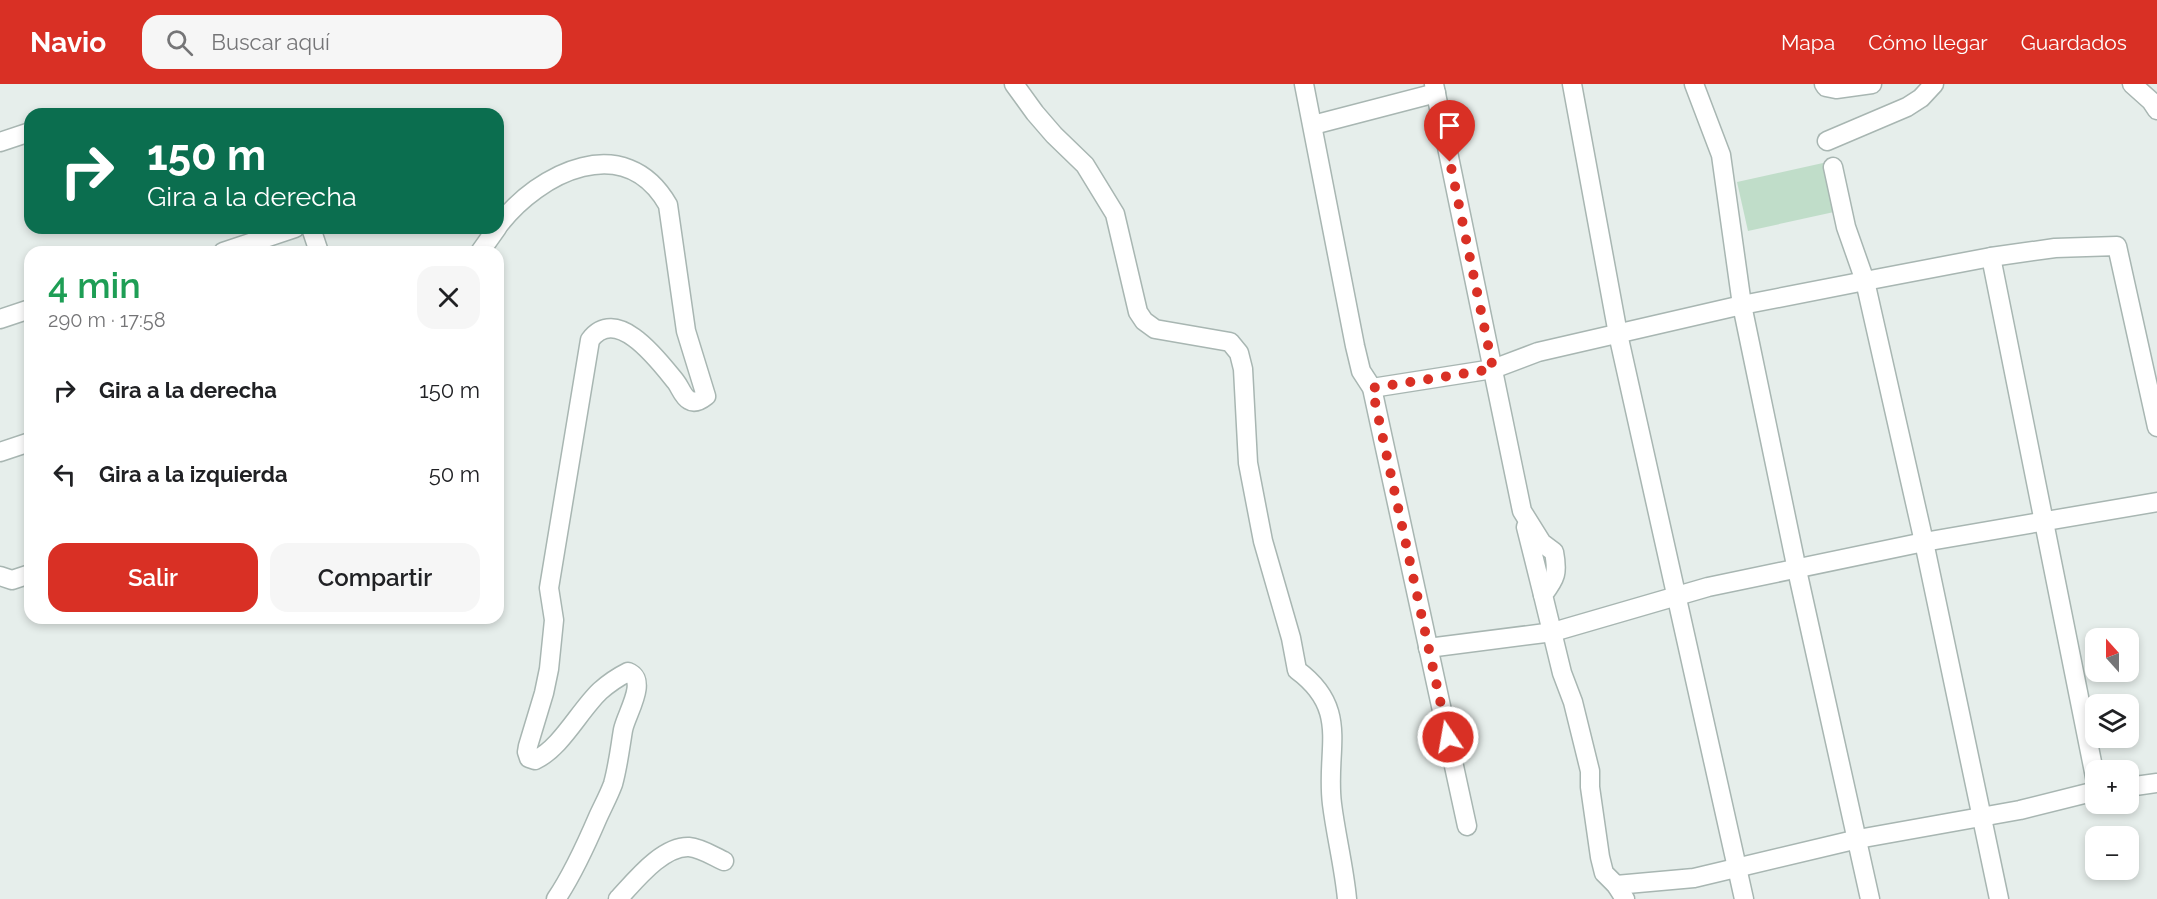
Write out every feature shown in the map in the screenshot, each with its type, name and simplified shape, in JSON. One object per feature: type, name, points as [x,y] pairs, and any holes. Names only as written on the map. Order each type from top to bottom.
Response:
[{"type":"street","points":[[1014,84],[1054,135],[1085,165],[1115,214],[1138,312],[1144,321],[1155,329],[1230,342],[1239,353],[1243,369],[1248,463],[1263,541],[1291,638],[1297,670],[1314,682],[1326,701],[1331,716],[1331,802],[1345,871],[1347,899]]},
{"type":"street","points":[[1304,84],[1355,346],[1361,371],[1372,388],[1467,826]]},
{"type":"street","points":[[1572,84],[1618,333],[1744,899]]},
{"type":"street","points":[[1694,84],[1721,155],[1742,305],[1797,570],[1870,899]]},
{"type":"street","points":[[1824,84],[1826,87],[1836,89],[1872,84]]},
{"type":"street","points":[[1827,141],[1907,107],[1921,98],[1934,84]]},
{"type":"street","points":[[2132,84],[2151,101],[2157,110]]},
{"type":"street","points":[[1313,125],[1435,88],[1522,511],[1542,543],[1554,552],[1557,571],[1552,584],[1543,595],[1590,771],[1590,787],[1604,873],[1620,892],[1737,869],[1858,839],[2020,810],[2085,794]]},
{"type":"street","points":[[0,142],[24,134]]},
{"type":"street","points":[[504,220],[547,181],[562,173],[606,164],[624,167],[641,174],[660,192],[668,205],[686,332],[706,396],[701,401],[692,402],[687,399],[678,384],[645,346],[631,335],[613,328],[603,329],[595,333],[590,340],[549,588],[554,620],[549,669],[528,746],[529,758],[535,760],[548,752],[600,691],[614,679],[628,672],[632,673],[637,682],[612,785],[579,859],[556,899]]},
{"type":"street","points":[[1833,168],[1846,227],[1865,281],[1924,542],[1999,899]]},
{"type":"street","points":[[241,246],[277,234]]},
{"type":"street","points":[[1372,388],[1493,369],[1538,352],[1618,333],[1742,305],[1865,281],[1991,257],[2055,248],[2117,246],[2157,427]]},
{"type":"street","points":[[1991,257],[2091,760]]},
{"type":"street","points":[[0,319],[24,311]]},
{"type":"street","points":[[0,452],[24,444]]},
{"type":"street","points":[[1428,648],[1553,632],[1708,587],[1924,542],[2157,502]]},
{"type":"street","points":[[0,576],[12,580],[24,576]]},
{"type":"street","points":[[2139,785],[2157,783]]},
{"type":"street","points":[[618,899],[650,865],[665,854],[680,848],[689,847],[702,850],[724,861]]},
{"type":"green space","points":[[1823,163],[1834,212],[1748,231],[1737,182]]},
{"type":"route","points":[[1448,737],[1372,388],[1493,369],[1450,162]]}]
